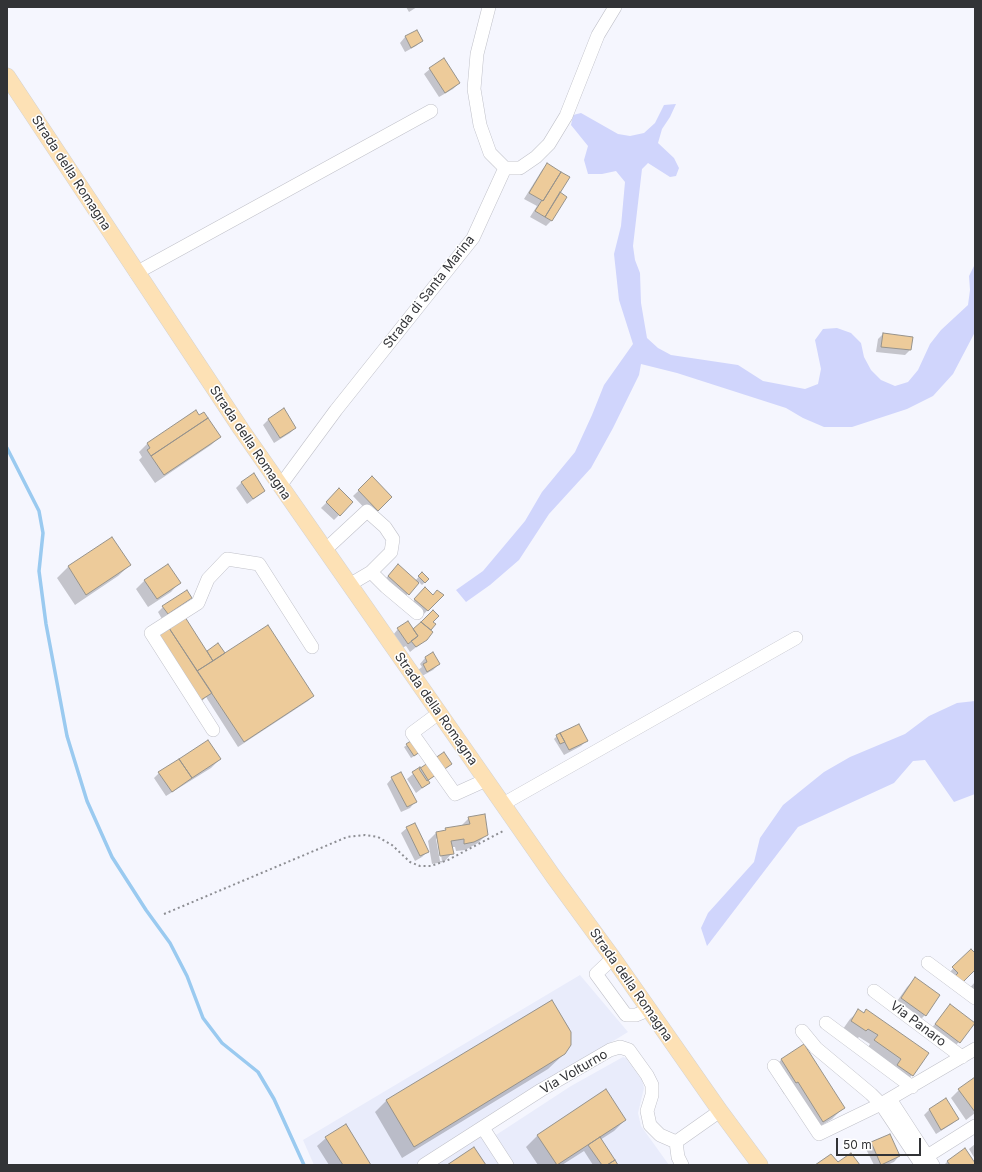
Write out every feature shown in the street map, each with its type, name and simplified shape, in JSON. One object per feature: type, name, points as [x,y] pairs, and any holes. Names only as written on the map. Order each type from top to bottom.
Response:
[{"type":"main road","name":"Strada della Romagna","points":[[7,76],[136,272],[324,550],[516,824],[760,1165]]},
{"type":"street","points":[[488,7],[477,54],[474,89],[480,125],[490,153],[505,168],[520,168],[536,157],[548,144],[566,116],[598,35],[615,7]]},
{"type":"street","points":[[136,272],[431,111]]},
{"type":"street","name":"Strada di Santa Marina","points":[[280,486],[336,410],[473,238],[505,168]]},
{"type":"street","points":[[324,550],[367,511],[385,527],[393,539],[391,552],[371,572],[349,585]]},
{"type":"street","points":[[213,730],[151,633],[198,603],[208,579],[227,559],[259,564],[312,647]]},
{"type":"street","points":[[371,572],[386,587],[418,613]]},
{"type":"street","points":[[503,804],[796,638]]},
{"type":"street","points":[[439,713],[412,732],[429,757],[455,794],[486,780]]},
{"type":"street","points":[[613,958],[596,974],[626,1015],[636,1014],[648,1010]]},
{"type":"street","points":[[928,962],[975,998]]},
{"type":"street","name":"Via Panaro","points":[[874,991],[962,1057]]},
{"type":"street","points":[[826,1023],[912,1087]]},
{"type":"street","points":[[802,1031],[816,1048],[871,1094],[885,1102],[923,1162],[975,1126]]},
{"type":"street","name":"Via Volturno","points":[[425,1165],[560,1079],[610,1050],[620,1047],[630,1050],[652,1085],[652,1095],[647,1111],[650,1125],[660,1135],[676,1142]]},
{"type":"street","name":"Via Panaro","points":[[774,1066],[819,1134],[885,1102],[975,1049]]},
{"type":"street","points":[[682,1165],[678,1157],[676,1142],[720,1111]]},
{"type":"street","points":[[483,1128],[507,1165]]},
{"type":"path","points":[[164,914],[347,837],[365,835],[378,837],[392,845],[410,862],[420,866],[431,866],[448,860],[516,824]]},
{"type":"shaded area","points":[[676,104],[662,129],[658,143],[674,158],[679,168],[676,176],[670,177],[648,163],[642,169],[633,246],[635,260],[640,273],[641,303],[647,338],[658,348],[671,355],[738,365],[763,381],[805,389],[818,384],[821,369],[815,340],[823,329],[837,328],[851,333],[861,343],[864,357],[871,370],[881,380],[895,386],[908,382],[918,370],[930,344],[941,330],[968,305],[970,290],[969,276],[975,264],[975,332],[953,374],[933,396],[907,409],[852,427],[824,427],[803,418],[786,408],[677,373],[641,364],[639,375],[613,428],[591,468],[549,514],[519,560],[490,585],[466,602],[456,590],[483,571],[525,521],[542,492],[575,452],[604,385],[633,344],[619,300],[614,254],[621,226],[625,182],[616,171],[602,174],[588,174],[584,160],[588,146],[571,125],[573,115],[581,113],[618,134],[630,136],[644,133],[655,123],[664,105]]},
{"type":"shaded area","points":[[975,701],[975,794],[954,802],[925,760],[913,761],[894,783],[798,827],[707,946],[701,928],[708,913],[754,862],[760,838],[783,805],[824,772],[850,757],[905,734],[929,716],[957,703]]},
{"type":"shaded area","points":[[580,975],[628,1032],[485,1119],[496,1135],[571,1086],[623,1057],[626,1058],[642,1080],[644,1088],[638,1113],[641,1126],[669,1165],[314,1165],[303,1140]]},
{"type":"building","points":[[417,30],[423,41],[411,48],[405,36]]},
{"type":"building","points":[[444,58],[460,83],[445,93],[429,68]]},
{"type":"building","points":[[547,163],[561,172],[543,201],[529,193]]},
{"type":"building","points":[[561,172],[570,177],[545,217],[535,211]]},
{"type":"building","points":[[560,192],[567,197],[552,221],[545,217]]},
{"type":"building","points":[[883,333],[913,337],[911,350],[881,347]]},
{"type":"building","points":[[284,408],[296,428],[280,438],[268,419]]},
{"type":"building","points":[[196,410],[199,415],[204,412],[208,418],[151,456],[147,450],[150,448],[147,443]]},
{"type":"building","points":[[208,418],[221,437],[164,475],[151,456]]},
{"type":"building","points":[[254,473],[265,491],[253,499],[241,482]]},
{"type":"building","points":[[372,476],[392,497],[378,511],[358,490]]},
{"type":"building","points":[[339,488],[353,502],[340,516],[326,502]]},
{"type":"building","points":[[112,537],[131,565],[86,595],[68,566]]},
{"type":"building","points":[[168,564],[181,583],[157,599],[144,580]]},
{"type":"building","points":[[398,564],[419,583],[409,595],[388,576]]},
{"type":"building","points":[[422,572],[429,579],[425,583],[418,576]]},
{"type":"building","points":[[425,587],[433,595],[437,590],[444,595],[428,611],[414,599]]},
{"type":"building","points":[[187,590],[192,598],[168,614],[162,606]]},
{"type":"building","points":[[433,610],[439,616],[433,622],[436,624],[431,630],[421,622]]},
{"type":"building","points":[[185,617],[213,661],[197,671],[169,628]]},
{"type":"building","points":[[408,621],[418,636],[408,644],[397,628]]},
{"type":"building","points":[[421,622],[433,632],[427,640],[416,647],[411,641],[418,636],[413,629]]},
{"type":"building","points":[[268,625],[314,696],[244,742],[197,671]]},
{"type":"building","points":[[169,628],[212,693],[201,700],[158,634]]},
{"type":"building","points":[[218,643],[225,653],[213,661],[207,651]]},
{"type":"building","points":[[433,652],[440,664],[427,672],[423,664],[427,662],[425,657]]},
{"type":"building","points":[[579,724],[588,741],[569,750],[560,733]]},
{"type":"building","points":[[560,733],[565,742],[560,744],[556,735]]},
{"type":"building","points":[[417,737],[424,749],[414,756],[406,744]]},
{"type":"building","points":[[208,740],[221,759],[192,778],[179,759]]},
{"type":"building","points":[[444,752],[452,764],[427,781],[419,769]]},
{"type":"building","points":[[179,759],[192,778],[172,792],[158,772]]},
{"type":"building","points":[[420,767],[430,783],[422,788],[412,772]]},
{"type":"building","points":[[401,772],[417,802],[407,807],[391,777]]},
{"type":"building","points":[[485,814],[488,835],[474,842],[464,844],[464,839],[451,841],[454,854],[440,856],[436,832],[446,830],[445,828],[470,824],[468,817]]},
{"type":"building","points":[[415,823],[429,852],[420,856],[406,827]]},
{"type":"building","points":[[971,949],[975,953],[975,970],[962,983],[955,976],[958,973],[952,967]]},
{"type":"building","points":[[915,977],[940,995],[926,1016],[901,998]]},
{"type":"building","points":[[552,1000],[571,1032],[571,1045],[565,1054],[414,1147],[386,1100]]},
{"type":"building","points":[[950,1004],[975,1023],[960,1043],[935,1024]]},
{"type":"building","points":[[858,1009],[864,1013],[866,1009],[929,1053],[913,1076],[897,1065],[901,1059],[874,1040],[878,1035],[868,1029],[866,1031],[851,1021]]},
{"type":"building","points":[[804,1044],[845,1108],[823,1122],[798,1082],[796,1083],[781,1059]]},
{"type":"building","points":[[975,1077],[975,1112],[958,1089]]},
{"type":"building","points":[[606,1089],[626,1120],[557,1165],[537,1135]]},
{"type":"building","points":[[946,1098],[959,1119],[941,1130],[929,1109]]},
{"type":"building","points":[[346,1124],[371,1165],[343,1165],[325,1137]]},
{"type":"building","points":[[890,1134],[900,1156],[881,1165],[871,1142]]},
{"type":"building","points":[[600,1137],[615,1160],[607,1165],[602,1165],[588,1145]]},
{"type":"building","points":[[474,1147],[486,1165],[447,1165]]},
{"type":"building","points":[[965,1148],[975,1165],[950,1165],[947,1161]]},
{"type":"building","points":[[851,1153],[860,1165],[815,1165],[831,1154],[838,1162]]},
{"type":"building","points":[[615,1160],[618,1165],[607,1165]]},
{"type":"waterway","points":[[7,448],[39,511],[43,533],[39,571],[46,624],[67,736],[87,801],[112,857],[146,910],[170,943],[187,976],[203,1018],[222,1043],[258,1072],[274,1099],[304,1165]]}]
